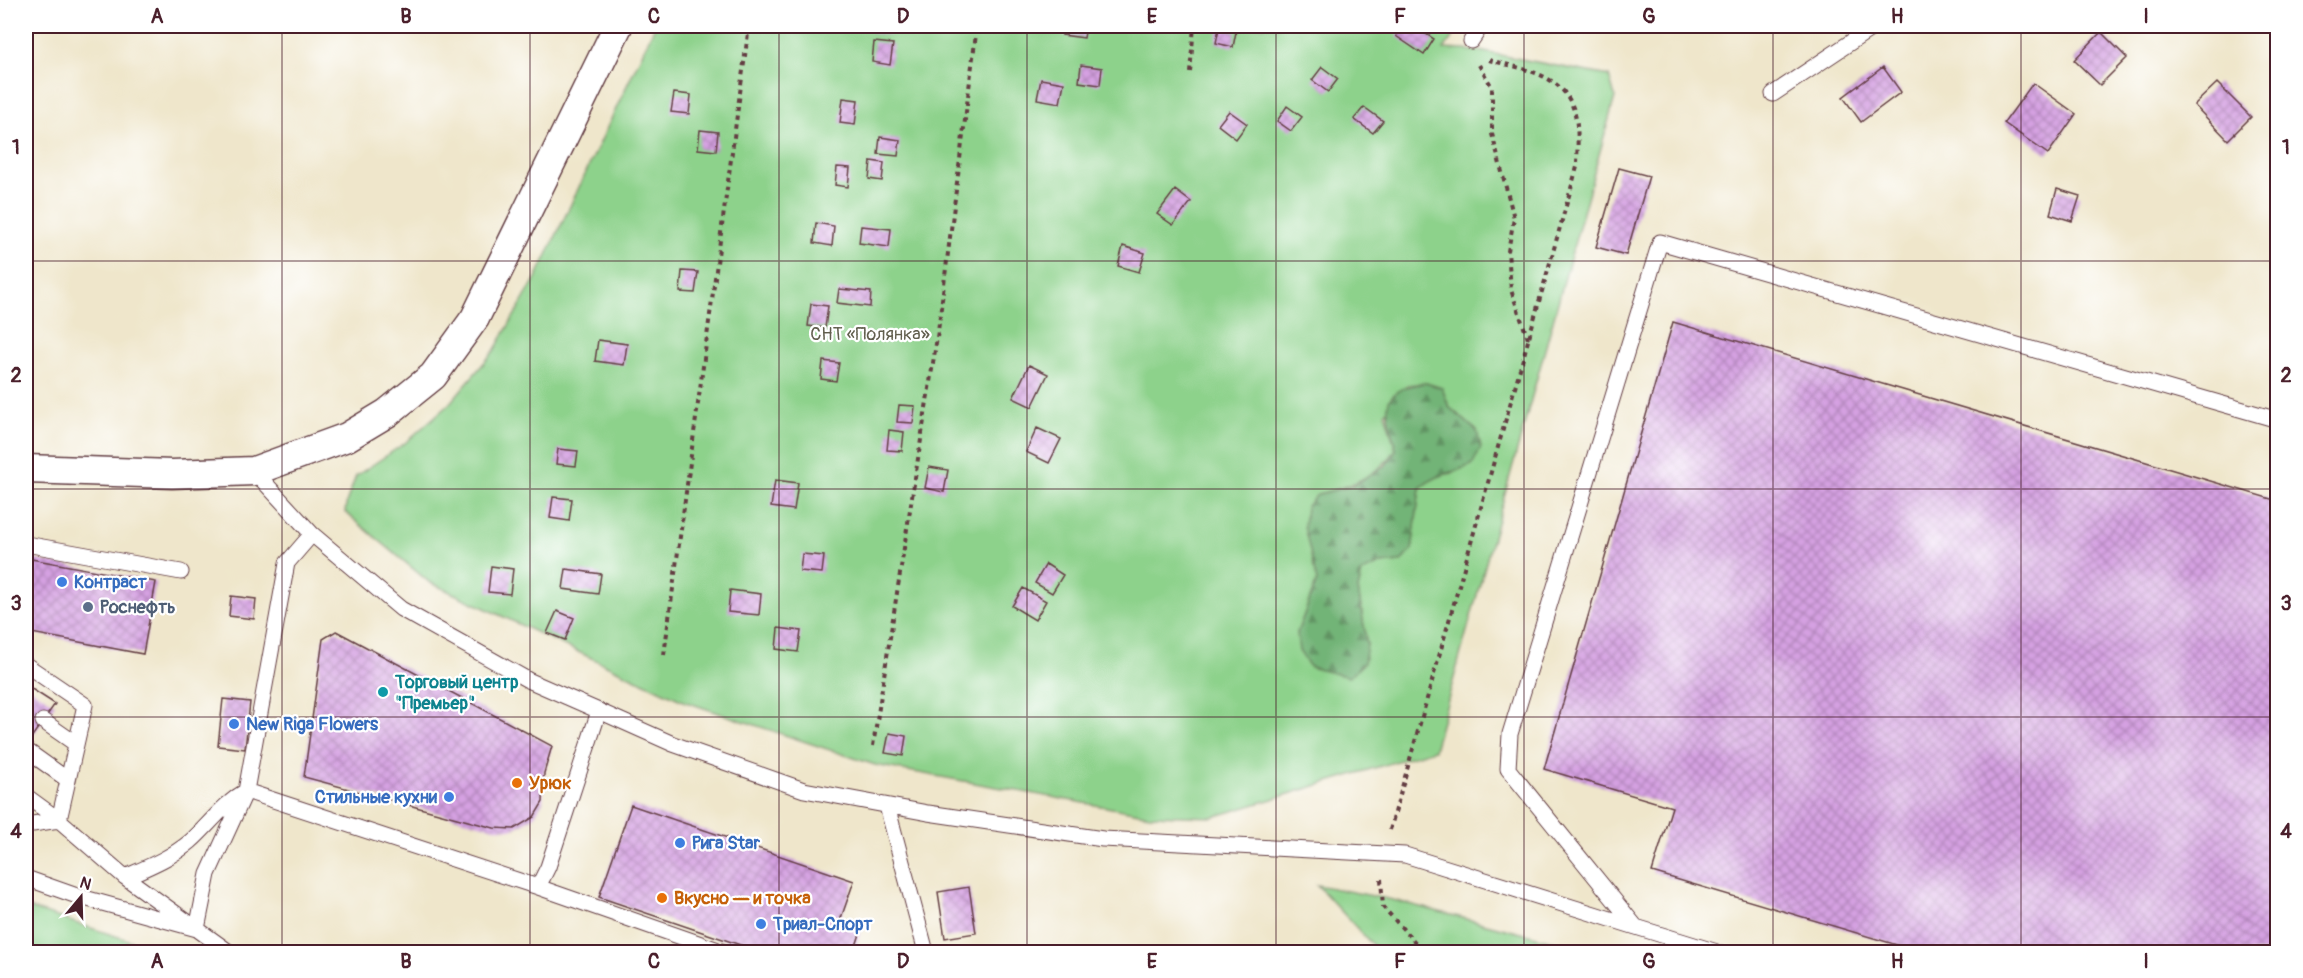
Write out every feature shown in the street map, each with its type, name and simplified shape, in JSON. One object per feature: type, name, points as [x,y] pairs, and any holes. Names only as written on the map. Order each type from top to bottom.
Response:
[{"type":"street","points":[[26,469],[172,474],[254,471],[347,437],[387,413],[433,376],[475,318],[618,26]]},
{"type":"lane","points":[[1472,48],[1481,26]]},
{"type":"lane","points":[[1773,94],[1875,26]]},
{"type":"lane","points":[[1636,927],[1508,769],[1510,734],[1660,242],[2277,420]]},
{"type":"lane","points":[[254,471],[312,534],[401,609],[528,680],[673,744],[804,790],[887,806],[1103,839],[1405,855],[1717,952]]},
{"type":"lane","points":[[197,929],[208,874],[246,791],[287,562],[312,534]]},
{"type":"lane","points":[[26,544],[181,572]]},
{"type":"lane","points":[[26,664],[85,705],[59,820]]},
{"type":"lane","points":[[538,887],[548,867],[599,711]]},
{"type":"lane","points":[[43,721],[76,744]]},
{"type":"lane","points":[[26,750],[68,780]]},
{"type":"lane","points":[[125,877],[171,856],[191,841],[228,802],[246,791],[538,887],[724,952]]},
{"type":"lane","points":[[26,796],[59,820],[125,877],[230,952]]},
{"type":"lane","points":[[887,806],[926,952]]},
{"type":"lane","points":[[26,825],[59,820]]},
{"type":"lane","points":[[26,878],[77,896],[197,929]]},
{"type":"path","points":[[664,655],[749,26]]},
{"type":"path","points":[[873,746],[938,331],[977,26]]},
{"type":"path","points":[[1190,72],[1194,26]]},
{"type":"path","points":[[1425,952],[1383,907],[1380,883],[1383,854],[1577,167],[1576,119],[1563,88],[1539,74],[1472,48]]},
{"type":"path","points":[[1472,48],[1492,87],[1492,134],[1514,218],[1508,251],[1511,290],[1528,340]]},
{"type":"green space","name":"СНТ «Полянка»","points":[[655,26],[1460,26],[1444,49],[1479,51],[1609,76],[1615,97],[1434,750],[1213,817],[1150,815],[875,765],[683,701],[429,582],[345,512],[347,500],[356,476],[405,443],[449,404],[494,351],[537,276]],"holes":[[[1426,383],[1442,388],[1449,407],[1477,431],[1453,473],[1434,476],[1420,488],[1412,550],[1400,562],[1380,564],[1362,572],[1358,589],[1367,645],[1297,633],[1317,581],[1318,494],[1341,488],[1371,474],[1396,450],[1385,413],[1407,385]]]},
{"type":"green space","points":[[1426,383],[1442,388],[1449,407],[1477,431],[1481,448],[1472,465],[1438,477],[1420,488],[1412,550],[1400,562],[1380,564],[1362,572],[1358,589],[1367,645],[1364,663],[1349,677],[1310,667],[1299,651],[1297,633],[1317,581],[1304,526],[1306,507],[1318,494],[1352,486],[1385,466],[1396,450],[1388,414],[1391,397],[1409,386]]},
{"type":"green space","points":[[1317,885],[1393,900],[1595,952],[1379,952]]},
{"type":"green space","points":[[26,907],[150,947],[144,952],[26,952]]},
{"type":"building","points":[[872,26],[891,26],[890,35],[871,33]]},
{"type":"building","points":[[1063,26],[1086,26],[1084,38],[1062,35]]},
{"type":"building","points":[[1403,26],[1414,26],[1434,39],[1424,55],[1396,36]]},
{"type":"building","points":[[1219,28],[1236,32],[1233,47],[1216,43]]},
{"type":"building","points":[[2101,32],[2127,58],[2100,85],[2074,60]]},
{"type":"building","points":[[874,42],[893,44],[890,65],[872,62]]},
{"type":"building","points":[[1081,65],[1102,68],[1100,85],[1079,82]]},
{"type":"building","points":[[1322,67],[1338,79],[1328,92],[1312,80]]},
{"type":"building","points":[[1883,67],[1901,92],[1861,122],[1843,97]]},
{"type":"building","points":[[1041,79],[1064,83],[1060,103],[1037,99]]},
{"type":"building","points":[[2033,83],[2076,114],[2048,154],[2004,123]]},
{"type":"building","points":[[2217,83],[2251,117],[2228,140],[2194,105]]},
{"type":"building","points":[[674,93],[691,95],[689,114],[671,112]]},
{"type":"building","points":[[843,98],[858,100],[855,125],[840,123]]},
{"type":"building","points":[[1287,106],[1302,117],[1291,131],[1277,121]]},
{"type":"building","points":[[1364,107],[1383,121],[1373,133],[1354,119]]},
{"type":"building","points":[[1229,111],[1247,124],[1236,139],[1218,125]]},
{"type":"building","points":[[700,130],[718,132],[716,151],[698,149]]},
{"type":"building","points":[[880,137],[900,140],[898,156],[878,154]]},
{"type":"building","points":[[871,161],[884,163],[882,181],[869,179]]},
{"type":"building","points":[[837,167],[850,168],[848,187],[835,185]]},
{"type":"building","points":[[1619,168],[1649,176],[1626,255],[1596,247]]},
{"type":"building","points":[[2057,189],[2080,196],[2072,221],[2050,214]]},
{"type":"building","points":[[1175,190],[1191,202],[1173,225],[1157,214]]},
{"type":"building","points":[[816,223],[834,226],[832,246],[814,243]]},
{"type":"building","points":[[861,226],[891,229],[889,247],[859,243]]},
{"type":"building","points":[[1123,246],[1145,253],[1139,272],[1118,266]]},
{"type":"building","points":[[682,271],[698,272],[695,293],[680,292]]},
{"type":"building","points":[[839,289],[871,292],[870,307],[837,303]]},
{"type":"building","points":[[811,304],[828,306],[825,328],[808,326]]},
{"type":"building","points":[[1673,322],[2278,501],[2278,952],[1904,952],[1904,947],[1652,872],[1672,807],[1544,769]]},
{"type":"building","points":[[598,340],[627,344],[624,365],[595,361]]},
{"type":"building","points":[[823,361],[839,363],[836,381],[821,379]]},
{"type":"building","points":[[1029,365],[1048,374],[1032,407],[1013,398]]},
{"type":"building","points":[[899,405],[915,406],[913,423],[897,422]]},
{"type":"building","points":[[1037,428],[1061,439],[1049,463],[1026,452]]},
{"type":"building","points":[[889,430],[904,432],[902,451],[887,450]]},
{"type":"building","points":[[558,449],[578,451],[576,466],[556,464]]},
{"type":"building","points":[[929,467],[948,470],[944,492],[925,488]]},
{"type":"building","points":[[775,480],[798,483],[794,510],[771,507]]},
{"type":"building","points":[[553,497],[572,499],[569,521],[550,518]]},
{"type":"building","points":[[802,554],[824,556],[822,573],[800,571]]},
{"type":"building","name":"Роснефть","points":[[26,558],[156,582],[143,654],[26,632]]},
{"type":"building","points":[[1046,564],[1063,575],[1052,593],[1035,583]]},
{"type":"building","points":[[491,566],[513,569],[510,594],[488,592]]},
{"type":"building","points":[[566,569],[601,574],[598,594],[563,589]]},
{"type":"building","points":[[1023,588],[1046,601],[1035,620],[1012,606]]},
{"type":"building","points":[[730,590],[761,594],[759,615],[728,612]]},
{"type":"building","points":[[231,596],[256,599],[254,619],[229,616]]},
{"type":"building","points":[[557,611],[574,618],[565,640],[547,633]]},
{"type":"building","points":[[778,628],[801,631],[798,652],[776,649]]},
{"type":"building","name":"Торговый центр \"Премьер\"","points":[[336,631],[552,746],[544,773],[543,802],[534,817],[514,829],[494,828],[304,777],[323,639]]},
{"type":"building","points":[[27,686],[55,704],[26,745],[26,688]]},
{"type":"building","name":"New Riga Flowers","points":[[223,699],[250,702],[245,749],[218,746]]},
{"type":"building","points":[[889,733],[906,736],[903,756],[885,753]]},
{"type":"building","name":"Рига Star","points":[[631,805],[854,881],[840,921],[862,928],[854,952],[761,952],[599,897]]},
{"type":"building","points":[[969,887],[976,933],[945,938],[938,892]]},
{"type":"place","name":"Контраст","points":[[62,582]]},
{"type":"place","name":"Роснефть","points":[[88,607]]},
{"type":"place","name":"Торговый центр \"Премьер\"","points":[[383,692]]},
{"type":"place","name":"New Riga Flowers","points":[[234,724]]},
{"type":"place","name":"Урюк","points":[[517,783]]},
{"type":"place","name":"Стильные кухни","points":[[449,797]]},
{"type":"place","name":"Рига Star","points":[[680,843]]},
{"type":"place","name":"Вкусно — и точка","points":[[662,898]]},
{"type":"place","name":"Триал-Спорт","points":[[761,924]]}]
